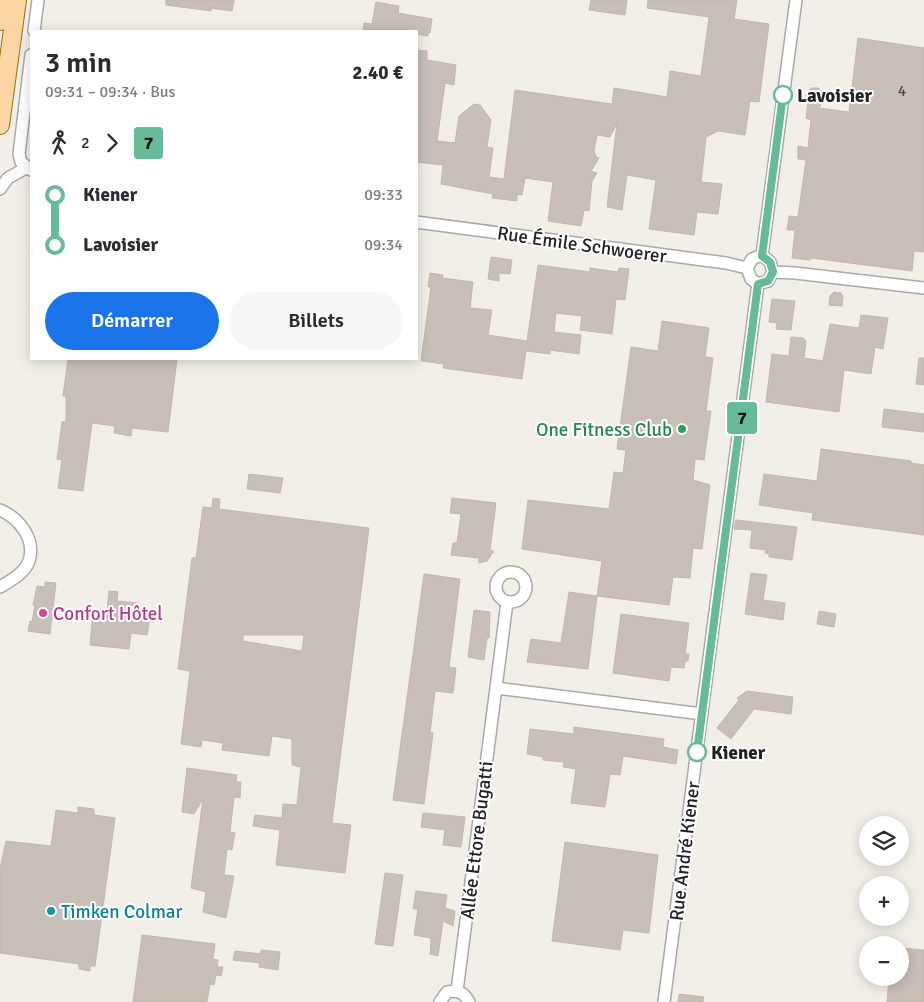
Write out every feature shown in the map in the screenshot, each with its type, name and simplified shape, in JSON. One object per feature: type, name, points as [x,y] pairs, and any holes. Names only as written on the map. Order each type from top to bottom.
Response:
[{"type":"main road","points":[[0,21],[3,0]]},
{"type":"main road","points":[[0,125],[17,0]]},
{"type":"street","points":[[34,30],[38,0]]},
{"type":"street","points":[[762,256],[796,0]]},
{"type":"street","points":[[0,189],[8,178],[29,169],[21,162],[19,154],[30,63]]},
{"type":"street","name":"Rue Émile Schwoerer","points":[[418,222],[726,263],[747,268]]},
{"type":"street","points":[[762,256],[770,262],[773,272],[768,281],[758,284],[751,279],[747,268],[752,259],[762,256]]},
{"type":"street","points":[[773,272],[924,288]]},
{"type":"street","name":"Rue André Kiener","points":[[664,1002],[758,284]]},
{"type":"street","points":[[0,510],[22,523],[31,545],[29,562],[18,576],[0,587]]},
{"type":"street","name":"Allée Ettore Bugatti","points":[[457,991],[508,602]]},
{"type":"street","points":[[496,688],[702,714]]},
{"type":"street","points":[[440,1002],[447,992],[457,991],[465,995],[469,1002]]},
{"type":"building","points":[[166,0],[234,0],[232,11],[211,8],[211,11],[166,5]]},
{"type":"building","points":[[591,0],[627,0],[625,15],[589,10]]},
{"type":"building","points":[[648,0],[737,0],[734,19],[769,24],[759,102],[750,101],[745,135],[718,131],[706,137],[701,182],[722,184],[718,214],[697,212],[694,235],[649,229],[656,180],[627,175],[622,210],[607,207],[617,123],[610,137],[597,135],[594,151],[596,157],[599,158],[591,171],[597,173],[592,181],[589,211],[584,210],[581,226],[548,221],[553,182],[525,178],[522,195],[517,194],[517,201],[492,198],[493,194],[441,184],[443,165],[418,162],[418,50],[427,51],[427,60],[456,65],[454,85],[445,83],[437,141],[455,143],[459,116],[474,104],[480,105],[491,120],[487,147],[493,148],[489,177],[504,179],[515,90],[612,104],[614,88],[667,97],[670,71],[701,76],[709,17],[647,8]]},
{"type":"building","points":[[376,2],[399,6],[398,13],[432,19],[428,36],[418,34],[418,30],[363,30],[364,23],[372,24]]},
{"type":"building","points":[[858,38],[924,48],[924,252],[914,251],[912,271],[811,258],[810,260],[792,258],[795,230],[787,230],[789,216],[798,217],[806,160],[798,159],[798,146],[808,148],[811,120],[806,118],[808,102],[806,94],[811,88],[818,88],[823,93],[824,98],[819,108],[849,112]]},
{"type":"building","points":[[491,257],[512,260],[510,274],[499,273],[499,281],[488,279]]},
{"type":"building","points":[[538,265],[590,272],[590,268],[618,272],[619,268],[629,269],[625,300],[616,299],[612,334],[580,330],[582,316],[556,313],[554,332],[581,335],[579,354],[550,350],[550,354],[526,351],[522,379],[443,368],[444,364],[421,361],[431,287],[428,287],[430,273],[443,275],[442,278],[473,282],[470,308],[492,310],[488,335],[527,341]]},
{"type":"building","points":[[834,292],[841,293],[843,297],[842,306],[829,305],[830,296]]},
{"type":"building","points":[[772,299],[795,301],[791,330],[776,329],[777,323],[769,322]]},
{"type":"building","points":[[861,315],[888,318],[883,349],[875,347],[871,374],[844,370],[839,412],[766,402],[772,354],[789,356],[791,337],[803,338],[806,341],[804,358],[823,361],[830,324],[859,328]]},
{"type":"building","points":[[662,321],[709,328],[705,357],[713,358],[706,411],[711,411],[704,460],[695,459],[693,480],[710,485],[702,549],[693,548],[690,578],[673,577],[669,605],[597,596],[602,561],[522,549],[528,500],[609,509],[614,472],[623,473],[626,450],[617,449],[631,347],[658,351]]},
{"type":"building","points":[[919,358],[924,358],[924,385],[916,384]]},
{"type":"building","points":[[68,360],[177,360],[168,432],[132,428],[131,436],[114,433],[115,426],[92,423],[83,491],[58,488],[62,460],[57,459],[62,422],[66,421],[66,396],[63,396]]},
{"type":"building","points":[[884,409],[924,414],[924,432],[882,427]]},
{"type":"building","points":[[821,449],[911,461],[911,463],[924,465],[924,535],[812,520],[813,513],[759,505],[764,474],[817,481]]},
{"type":"building","points":[[249,474],[283,478],[280,493],[247,489]]},
{"type":"building","points":[[213,498],[220,499],[219,509],[369,528],[332,823],[351,825],[345,873],[276,865],[280,830],[253,826],[255,815],[282,818],[283,804],[297,805],[301,767],[292,765],[292,739],[272,736],[269,756],[222,750],[223,743],[202,740],[201,747],[181,744],[190,671],[178,669],[192,558],[196,558],[203,507],[212,508]],"holes":[[[243,635],[304,635],[302,651],[243,641]]]},
{"type":"building","points":[[452,498],[496,503],[490,550],[494,551],[487,561],[479,563],[479,558],[451,555],[453,543],[457,543],[461,514],[450,513]]},
{"type":"building","points":[[736,520],[797,527],[792,560],[769,557],[769,554],[765,553],[766,550],[750,548],[752,530],[734,529]]},
{"type":"building","points":[[751,573],[767,575],[763,600],[785,603],[783,620],[745,614]]},
{"type":"building","points":[[424,574],[460,579],[449,667],[456,668],[453,693],[435,691],[430,733],[433,733],[424,804],[393,800]]},
{"type":"building","name":"Confort Hôtel","points":[[45,582],[56,583],[50,634],[28,631],[30,621],[32,622],[37,586],[45,587]]},
{"type":"building","points":[[109,591],[118,592],[117,601],[138,603],[138,610],[151,611],[147,635],[131,633],[129,649],[90,645],[93,611],[107,612]]},
{"type":"building","points":[[569,592],[597,596],[588,669],[527,662],[531,639],[561,643]]},
{"type":"building","points":[[474,610],[490,612],[489,638],[487,638],[484,660],[468,657]]},
{"type":"building","points":[[819,611],[836,614],[834,627],[817,624]]},
{"type":"building","points":[[621,614],[689,623],[685,654],[689,654],[684,668],[671,667],[669,681],[613,673]]},
{"type":"building","points":[[747,691],[793,697],[791,714],[754,709],[731,739],[717,728],[739,700],[737,698]]},
{"type":"building","points":[[574,727],[664,739],[663,747],[678,750],[676,764],[623,756],[620,775],[610,774],[605,807],[571,803],[576,769],[563,767],[564,762],[543,760],[543,757],[527,754],[530,729],[574,734]]},
{"type":"building","points":[[187,768],[237,775],[236,782],[241,782],[240,798],[234,797],[230,832],[235,833],[232,850],[227,849],[224,875],[234,876],[226,918],[203,912],[206,892],[191,888],[203,799],[194,814],[182,812]]},
{"type":"building","name":"Timken Colmar","points":[[78,807],[94,809],[94,815],[115,818],[95,966],[90,966],[90,971],[79,969],[79,964],[0,953],[0,868],[6,841],[51,846],[56,810],[78,813]]},
{"type":"building","points":[[423,813],[465,817],[461,847],[443,845],[445,830],[421,827]]},
{"type":"building","points":[[565,842],[658,855],[649,933],[623,930],[620,950],[552,941]]},
{"type":"building","points":[[385,873],[403,875],[393,946],[375,944]]},
{"type":"building","points":[[416,891],[447,895],[445,908],[455,911],[453,926],[443,921],[438,956],[430,954],[431,938],[414,935],[418,909],[413,909]]},
{"type":"building","points":[[142,935],[215,944],[213,959],[218,960],[217,967],[223,967],[221,976],[216,975],[214,985],[210,984],[207,1002],[133,1002]]},
{"type":"building","points":[[909,949],[924,950],[924,1002],[887,1002],[888,986],[909,986]]},
{"type":"building","points":[[261,950],[280,952],[278,970],[259,967],[260,963],[233,960],[235,951],[261,954]]},
{"type":"building","points":[[679,994],[704,997],[703,1002],[678,1002]]},
{"type":"bus line","name":"7","points":[[697,752],[758,284],[768,281],[773,272],[770,262],[762,256],[783,95]]},
{"type":"place","name":"Lavoisier","points":[[783,95]]},
{"type":"place","name":"One Fitness Club","points":[[682,429]]},
{"type":"place","name":"Confort Hôtel","points":[[43,613]]},
{"type":"place","name":"Kiener","points":[[697,752]]},
{"type":"place","name":"Timken Colmar","points":[[51,911]]}]
